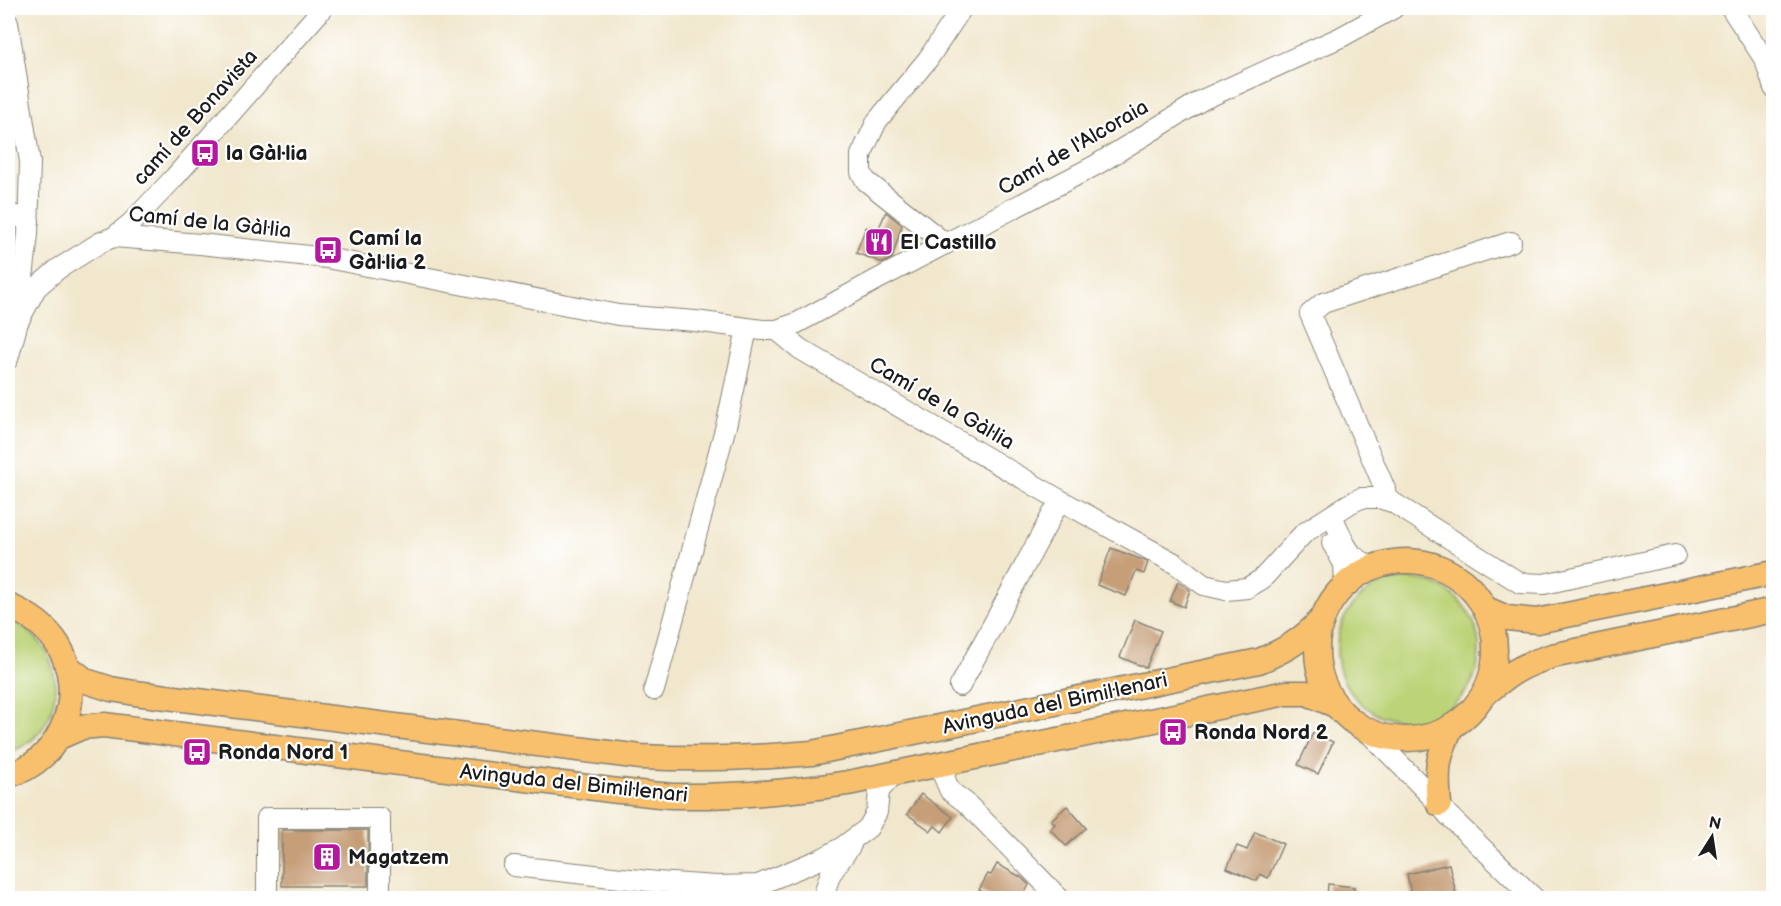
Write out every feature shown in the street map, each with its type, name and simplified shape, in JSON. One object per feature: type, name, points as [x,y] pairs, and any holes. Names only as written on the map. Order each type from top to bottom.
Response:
[{"type":"main road","points":[[1398,561],[1414,561],[1432,565],[1465,583],[1486,609],[1495,640],[1496,655],[1493,672],[1484,694],[1473,710],[1451,728],[1427,737],[1406,740],[1383,737],[1367,731],[1348,719],[1335,705],[1324,687],[1316,651],[1322,619],[1345,583],[1371,568],[1398,561]]},
{"type":"main road","points":[[1486,609],[1523,621],[1546,620],[1773,573]]},
{"type":"main road","points":[[8,606],[23,612],[43,627],[58,645],[67,666],[71,687],[70,707],[59,737],[40,759],[8,776]]},
{"type":"main road","points":[[1484,694],[1525,665],[1552,656],[1773,610]]},
{"type":"main road","name":"Avinguda del Bimil·lenari","points":[[67,666],[86,681],[102,687],[135,693],[641,757],[742,758],[812,753],[1259,661],[1289,648],[1306,636],[1322,619]]},
{"type":"main road","name":"Avinguda del Bimil·lenari","points":[[59,737],[82,727],[104,725],[618,791],[712,796],[794,791],[848,783],[1286,693],[1307,693],[1335,705]]},
{"type":"main road","points":[[1439,804],[1436,777],[1439,756],[1451,728]]},
{"type":"street","points":[[8,8],[8,17]]},
{"type":"street","name":"camí de Bonavista","points":[[18,322],[36,288],[58,269],[101,242],[114,237],[174,178],[323,8]]},
{"type":"street","points":[[946,244],[866,182],[861,172],[861,155],[877,121],[928,59],[962,8]]},
{"type":"street","name":"Camí de l'Alcoraia","points":[[777,330],[797,323],[1096,165],[1202,100],[1341,37],[1394,8]]},
{"type":"street","points":[[1731,8],[1769,59],[1773,88]]},
{"type":"street","points":[[8,23],[30,162],[29,222],[18,322],[8,359]]},
{"type":"street","points":[[8,213],[29,222]]},
{"type":"street","name":"Camí de la Gàl·lia","points":[[114,237],[327,258],[618,315],[777,330],[800,349],[1060,500],[1176,564],[1204,585],[1226,590],[1247,588],[1262,579],[1304,533],[1361,498],[1386,500]]},
{"type":"street","points":[[1511,242],[1323,303],[1310,314],[1385,489],[1386,500],[1520,583],[1544,584],[1676,555]]},
{"type":"street","points":[[654,690],[727,422],[747,328]]},
{"type":"street","points":[[960,686],[1060,500]]},
{"type":"street","points":[[1326,519],[1352,555],[1371,568]]},
{"type":"street","points":[[1326,519],[1344,564],[1345,583]]},
{"type":"street","points":[[1367,731],[1448,815],[1534,898]]},
{"type":"street","points":[[948,763],[944,777],[950,791],[965,802],[1059,898]]},
{"type":"street","points":[[514,866],[657,882],[716,886],[759,885],[823,858],[868,828],[877,812],[879,791],[894,774]]},
{"type":"street","points":[[267,898],[267,818],[380,818],[380,898]]},
{"type":"street","points":[[825,891],[830,875],[855,837]]},
{"type":"green space","points":[[1408,579],[1435,584],[1458,600],[1474,623],[1479,650],[1474,677],[1458,700],[1435,716],[1408,721],[1381,716],[1358,700],[1342,677],[1337,650],[1342,623],[1358,600],[1381,584]]},
{"type":"green space","points":[[8,620],[24,628],[39,641],[49,658],[55,677],[55,696],[50,715],[40,731],[26,744],[8,752]]},
{"type":"building","name":"El Castillo","points":[[886,212],[902,225],[892,258],[883,263],[856,253],[866,227],[877,232]]},
{"type":"building","points":[[1111,548],[1148,562],[1144,574],[1136,571],[1126,596],[1097,585]]},
{"type":"building","points":[[1178,582],[1190,590],[1184,607],[1170,601]]},
{"type":"building","points":[[1135,620],[1161,631],[1146,668],[1120,657]]},
{"type":"building","points":[[1313,733],[1333,742],[1318,774],[1298,765]]},
{"type":"building","points":[[921,794],[953,817],[942,832],[935,826],[931,831],[907,814]]},
{"type":"building","points":[[1067,806],[1086,828],[1066,846],[1050,829],[1055,824],[1051,820]]},
{"type":"building","name":"Magatzem","points":[[282,830],[368,830],[368,886],[282,886]]},
{"type":"building","points":[[1255,832],[1283,844],[1268,878],[1260,874],[1257,881],[1227,868],[1237,846],[1247,850]]},
{"type":"building","points":[[997,864],[1021,877],[1029,885],[1022,898],[994,898],[979,890]]},
{"type":"building","points":[[1449,864],[1457,898],[1412,898],[1407,874]]},
{"type":"building","points":[[1328,884],[1354,887],[1353,898],[1327,898]]},
{"type":"place","name":"la Gàl·lia","points":[[205,153]]},
{"type":"place","name":"El Castillo","points":[[879,242]]},
{"type":"place","name":"Camí la Gàl·lia 2","points":[[328,250]]},
{"type":"place","name":"Ronda Nord 2","points":[[1173,732]]},
{"type":"place","name":"Ronda Nord 1","points":[[197,752]]},
{"type":"place","name":"Magatzem","points":[[327,857]]}]
